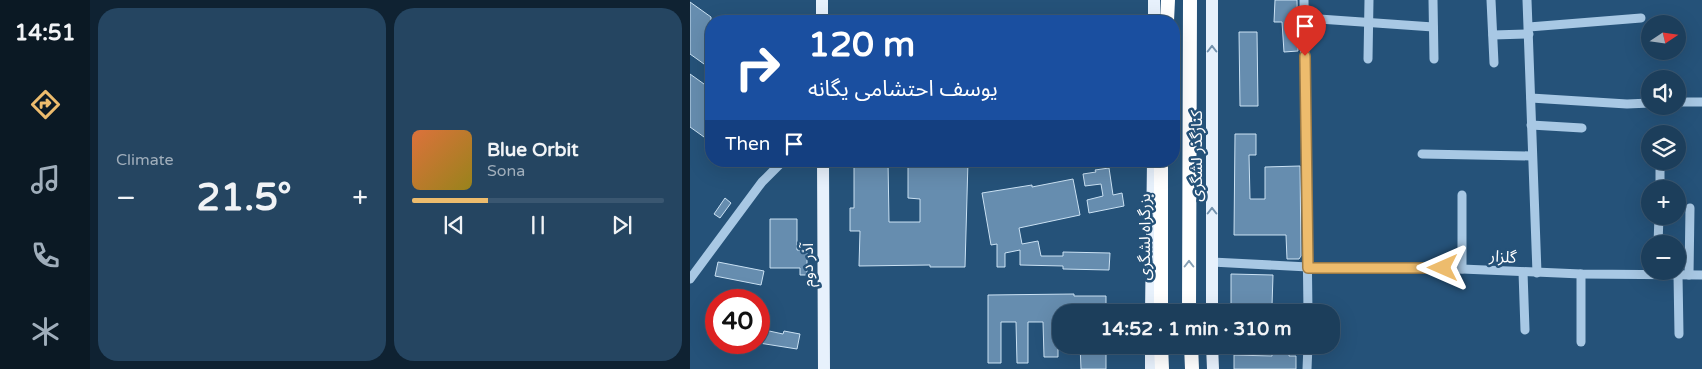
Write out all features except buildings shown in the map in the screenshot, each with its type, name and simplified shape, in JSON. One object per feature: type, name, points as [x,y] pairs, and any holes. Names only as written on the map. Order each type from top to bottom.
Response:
[{"type":"highway","points":[[1167,15],[1168,0]]},
{"type":"highway","points":[[1189,304],[1190,0]]},
{"type":"highway","points":[[1189,73],[1196,44],[1200,0]]},
{"type":"highway","name":"بزرگراه لشگری","points":[[1161,167],[1161,304]]},
{"type":"highway","points":[[1161,354],[1162,369]]},
{"type":"highway","points":[[1191,354],[1192,369]]},
{"type":"main road","points":[[822,0],[822,15]]},
{"type":"main road","points":[[1154,0],[1154,15]]},
{"type":"main road","name":"کنارگذر لشگری","points":[[1212,0],[1212,304]]},
{"type":"main road","name":"آذر دوم","points":[[822,167],[824,369]]},
{"type":"main road","points":[[1151,304],[1153,167]]},
{"type":"main road","points":[[1151,354],[1151,369]]},
{"type":"main road","points":[[1212,354],[1213,369]]},
{"type":"street","points":[[1304,0],[1308,304]]},
{"type":"street","points":[[1368,59],[1369,0]]},
{"type":"street","points":[[1433,0],[1434,59]]},
{"type":"street","points":[[1491,0],[1494,63]]},
{"type":"street","points":[[1527,0],[1537,273]]},
{"type":"street","points":[[1305,18],[1433,26]]},
{"type":"street","points":[[1493,35],[1641,18]]},
{"type":"street","points":[[1530,98],[1641,103]]},
{"type":"street","points":[[1686,102],[1702,102]]},
{"type":"street","points":[[1531,125],[1582,128]]},
{"type":"street","points":[[1422,154],[1532,156]]},
{"type":"street","points":[[690,279],[762,182],[777,167]]},
{"type":"street","points":[[1660,170],[1660,180]]},
{"type":"street","points":[[1462,195],[1462,268]]},
{"type":"street","points":[[1689,275],[1690,208]]},
{"type":"street","name":"گلزار","points":[[1212,262],[1308,268],[1462,268],[1537,273],[1641,273]]},
{"type":"street","points":[[1523,272],[1525,330]]},
{"type":"street","points":[[1581,274],[1581,342]]},
{"type":"street","name":"گلزار","points":[[1686,275],[1702,275]]},
{"type":"street","points":[[1678,280],[1679,334]]},
{"type":"street","points":[[1308,354],[1308,369]]},
{"type":"route","points":[[1305,56],[1308,268],[1443,268]]}]
